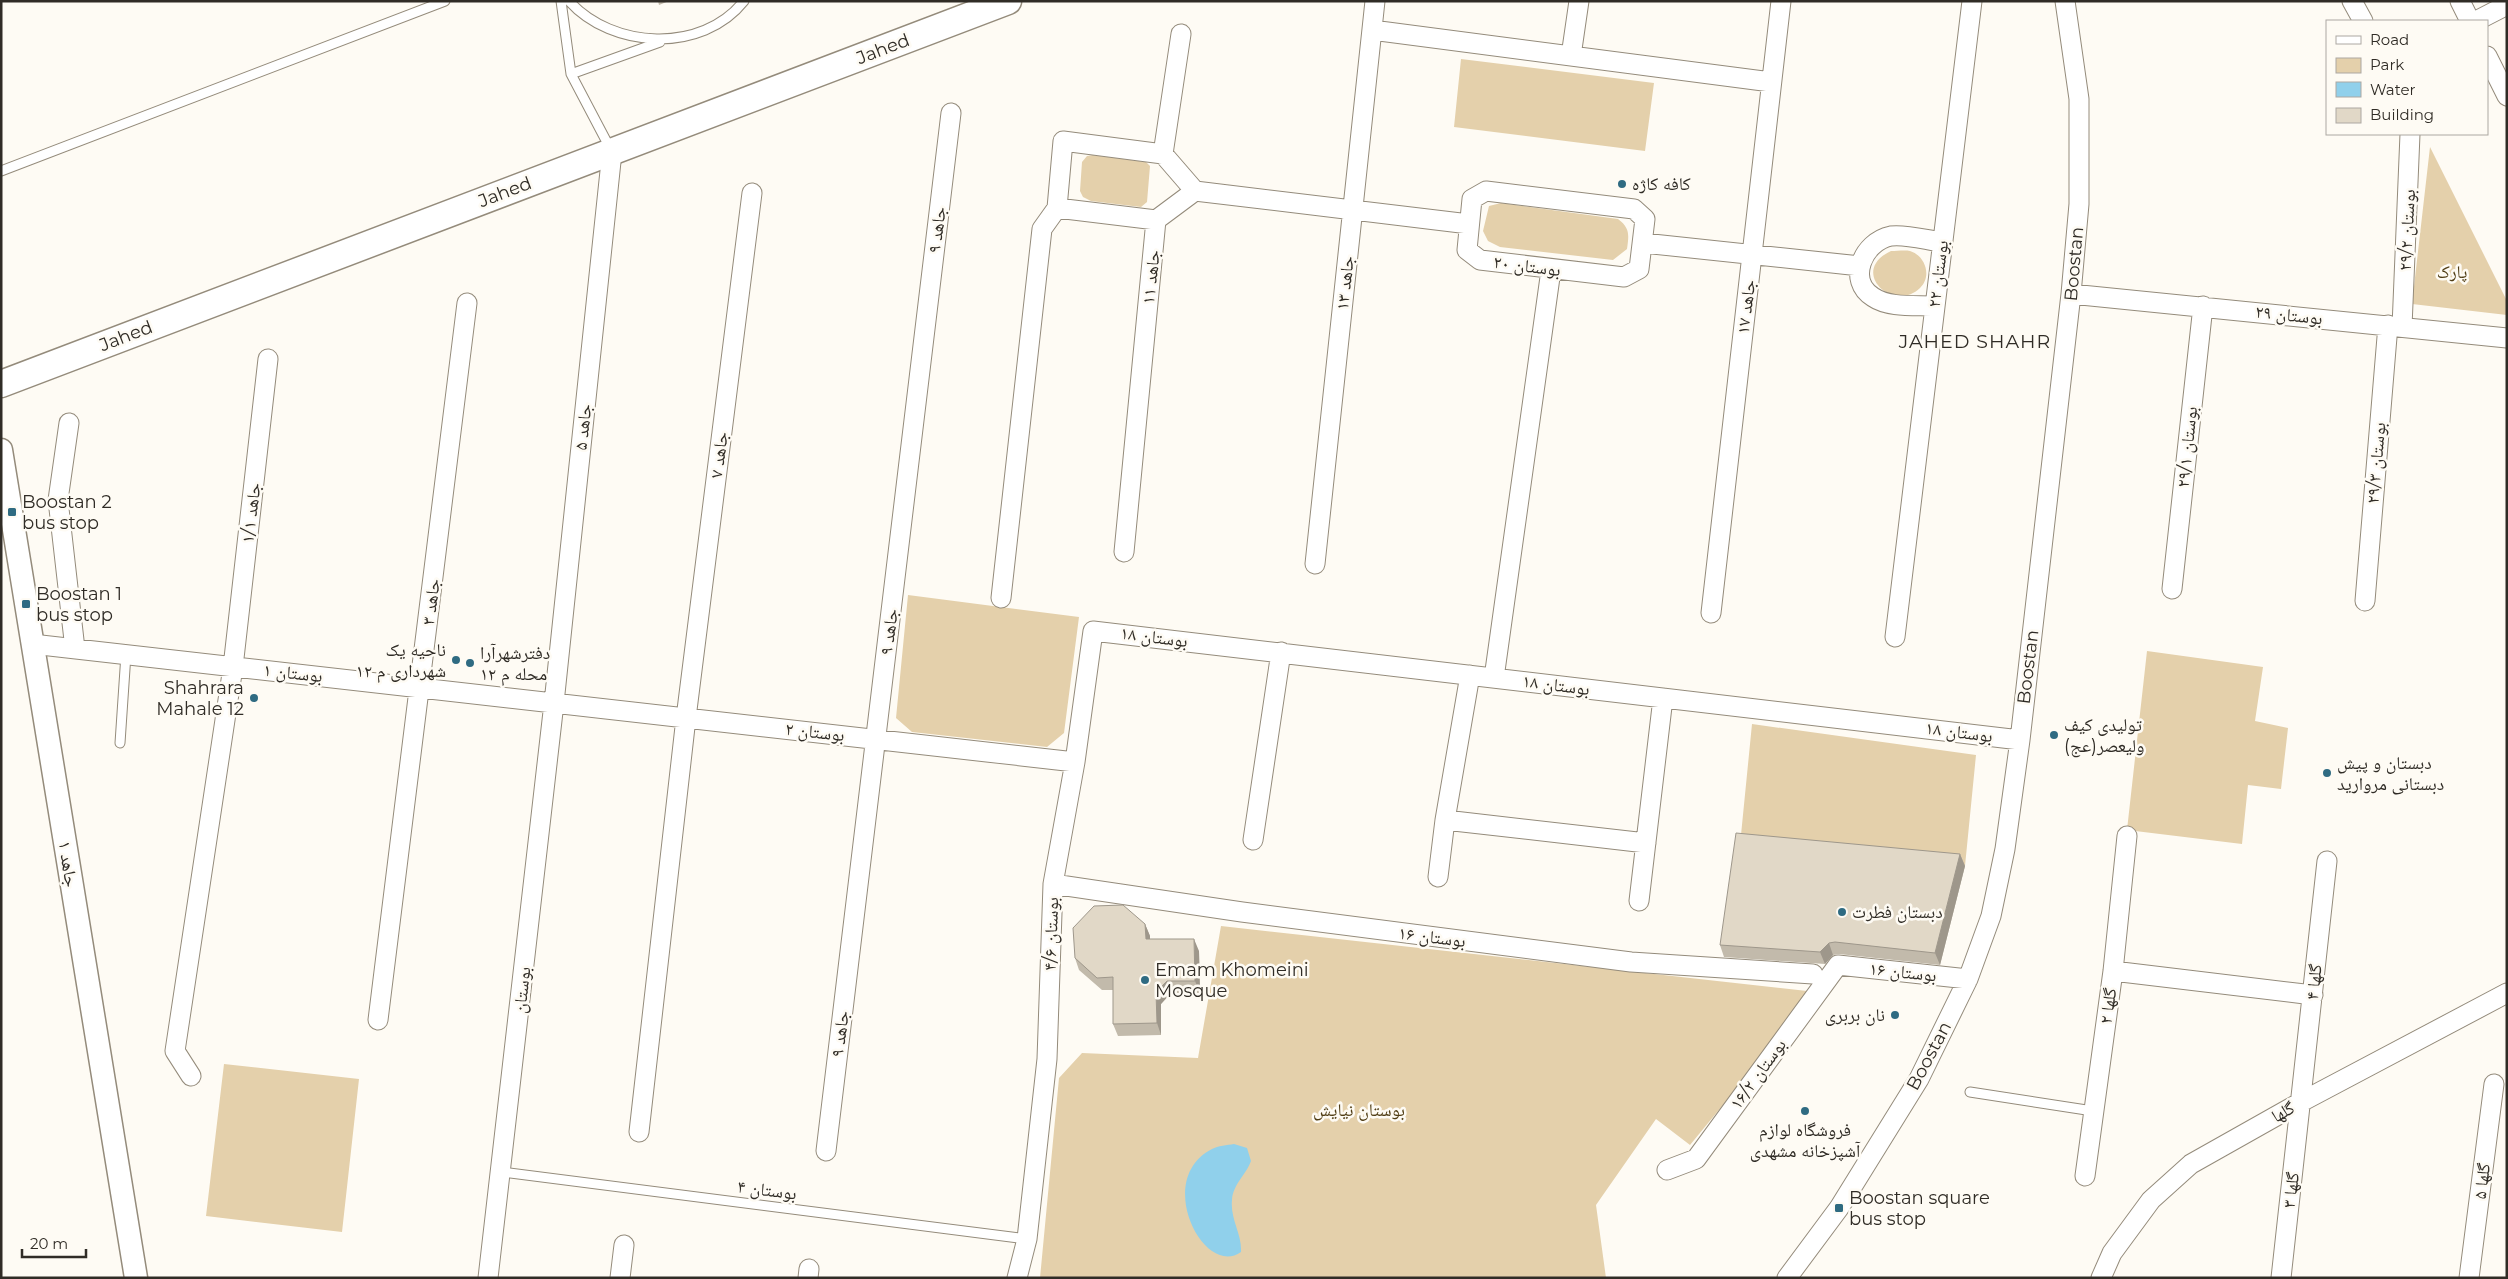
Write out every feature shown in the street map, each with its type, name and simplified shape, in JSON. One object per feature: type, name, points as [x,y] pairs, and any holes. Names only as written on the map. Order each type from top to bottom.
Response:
[{"type":"main road","name":"Jahed","points":[[1,384],[1008,1]]},
{"type":"street","name":"جاهد ۱۳","points":[[1315,564],[1375,1]]},
{"type":"street","points":[[1571,56],[1579,1]]},
{"type":"street","name":"جاهد ۱۷","points":[[1711,613],[1781,1]]},
{"type":"street","name":"بوستان ۲۲","points":[[1895,637],[1972,1]]},
{"type":"street","name":"Boostan","points":[[1787,1278],[1839,1208],[1919,1079],[1968,979],[1991,916],[2005,849],[2020,740],[2080,204],[2079,99],[2065,1]]},
{"type":"street","points":[[2352,1],[2362,20]]},
{"type":"street","points":[[2460,1],[2470,20]]},
{"type":"street","points":[[2478,20],[2507,5]]},
{"type":"street","points":[[1372,30],[1771,82]]},
{"type":"street","points":[[1163,154],[1181,34]]},
{"type":"street","points":[[2488,58],[2507,96]]},
{"type":"street","name":"جاهد ۹","points":[[826,1151],[951,113]]},
{"type":"street","name":"بوستان ۲۹/۲","points":[[2395,326],[2410,135]]},
{"type":"street","points":[[1001,598],[1042,229],[1057,208],[1064,141],[1163,154],[1195,191],[1470,224]]},
{"type":"street","name":"جاهد ۵","points":[[554,703],[612,152]]},
{"type":"street","points":[[1057,208],[1156,220],[1195,191]]},
{"type":"street","name":"بوستان ۲۰","points":[[1486,191],[1634,208],[1645,220],[1643,244],[1639,269],[1624,277],[1551,270],[1480,260],[1467,250],[1472,199],[1486,191]]},
{"type":"street","name":"جاهد ۷","points":[[639,1132],[686,718],[752,192]]},
{"type":"street","name":"جاهد ۱۱","points":[[1124,552],[1156,220]]},
{"type":"street","points":[[1934,306],[1888,304],[1872,297],[1862,285],[1860,266],[1865,251],[1877,241],[1892,236],[1942,242]]},
{"type":"street","points":[[1643,244],[1860,266]]},
{"type":"street","points":[[1494,678],[1551,270]]},
{"type":"street","name":"بوستان ۲۹","points":[[2071,294],[2507,338]]},
{"type":"street","name":"جاهد ۳","points":[[378,1020],[467,303]]},
{"type":"street","name":"بوستان ۲۹/۱","points":[[2172,588],[2202,306]]},
{"type":"street","name":"بوستان ۲۹/۳","points":[[2365,601],[2395,326]]},
{"type":"street","name":"جاهد ۱/۱","points":[[191,1076],[176,1051],[233,667],[268,359]]},
{"type":"street","points":[[69,422],[58,500],[75,649]]},
{"type":"street","name":"جاهد ۱","points":[[1,450],[136,1278]]},
{"type":"street","name":"بوستان ۱۸","points":[[1093,630],[2020,740]]},
{"type":"street","name":"بوستان ۴/۶","points":[[1017,1278],[1028,1239],[1047,1059],[1053,884],[1075,762],[1093,630]]},
{"type":"street","name":"بوستان ۱","points":[[32,644],[554,703]]},
{"type":"street","points":[[1253,840],[1281,652]]},
{"type":"street","points":[[1438,878],[1445,820],[1470,675]]},
{"type":"street","points":[[1639,901],[1663,698]]},
{"type":"street","name":"بوستان ۲","points":[[554,703],[1075,762]]},
{"type":"street","name":"بوستان","points":[[488,1278],[502,1172],[554,703]]},
{"type":"street","points":[[1445,820],[1646,843]]},
{"type":"street","name":"گلها ۲","points":[[2085,1176],[2113,971],[2128,836]]},
{"type":"street","name":"گلها ۴","points":[[2301,1102],[2327,861]]},
{"type":"street","name":"بوستان ۱۶","points":[[1053,884],[1242,912],[1631,962],[1813,974]]},
{"type":"street","name":"بوستان ۱۶","points":[[1838,965],[1968,979]]},
{"type":"street","name":"بوستان ۱۶/۲","points":[[1667,1170],[1696,1159],[1838,965]]},
{"type":"street","points":[[2113,971],[2313,995]]},
{"type":"street","name":"گلها","points":[[2101,1278],[2112,1253],[2152,1200],[2191,1164],[2301,1102],[2507,993]]},
{"type":"street","name":"گلها ۵","points":[[2470,1278],[2494,1084]]},
{"type":"street","name":"گلها ۳","points":[[2280,1278],[2301,1102]]},
{"type":"street","points":[[620,1278],[624,1245]]},
{"type":"lane","points":[[1,171],[445,1]]},
{"type":"lane","points":[[561,1],[571,74],[612,152]]},
{"type":"lane","points":[[569,1],[596,23],[618,33],[642,39],[666,39]]},
{"type":"lane","points":[[571,74],[666,39],[694,34],[720,22],[744,1]]},
{"type":"lane","points":[[120,743],[126,654]]},
{"type":"lane","points":[[1970,1092],[2093,1111]]},
{"type":"lane","name":"بوستان ۴","points":[[502,1172],[1028,1239]]},
{"type":"green space","points":[[1461,59],[1654,83],[1645,151],[1454,127]]},
{"type":"green space","name":"پارک","points":[[2430,147],[2507,301],[2507,315],[2412,304]]},
{"type":"green space","points":[[1093,155],[1146,162],[1150,166],[1147,202],[1141,207],[1091,201],[1083,197],[1080,191],[1082,162],[1087,156]]},
{"type":"green space","points":[[1501,203],[1618,219],[1628,232],[1627,249],[1613,260],[1500,247],[1488,241],[1483,231],[1489,206]]},
{"type":"green space","points":[[1891,251],[1910,251],[1920,257],[1923,262],[1926,273],[1924,283],[1909,295],[1898,296],[1888,293],[1879,287],[1874,278],[1874,269],[1879,259]]},
{"type":"green space","points":[[908,595],[1079,617],[1064,733],[1047,747],[912,732],[896,718]]},
{"type":"green space","points":[[2147,651],[2263,667],[2255,721],[2288,728],[2281,789],[2248,785],[2242,844],[2127,830]]},
{"type":"green space","points":[[1752,724],[1976,755],[1965,866],[1740,845]]},
{"type":"green space","name":"بوستان نیایش","points":[[1221,926],[1816,992],[1690,1145],[1656,1119],[1596,1205],[1606,1278],[1040,1278],[1059,1078],[1082,1053],[1198,1058]]},
{"type":"green space","points":[[224,1064],[359,1079],[342,1232],[206,1216]]},
{"type":"water","points":[[1234,1144],[1247,1148],[1251,1161],[1237,1184],[1232,1200],[1241,1252],[1227,1257],[1213,1252],[1200,1239],[1190,1222],[1185,1202],[1186,1182],[1195,1163],[1212,1149]]},
{"type":"building","name":"دبستان فطرت","points":[[1736,833],[1960,854],[1935,953],[1835,942],[1829,943],[1820,952],[1720,945]]},
{"type":"building","name":"Emam Khomeini Mosque","points":[[1123,905],[1145,924],[1146,939],[1194,939],[1195,981],[1167,981],[1156,992],[1157,1023],[1113,1024],[1113,977],[1097,978],[1075,958],[1073,928],[1094,906]]},
{"type":"place","name":"کافه کاژه","points":[[1622,184]]},
{"type":"place","name":"Boostan 2 bus stop","points":[[12,512]]},
{"type":"place","name":"Boostan 1 bus stop","points":[[26,604]]},
{"type":"place","name":"ناحیه یک شهرداری م ۱۲","points":[[456,660]]},
{"type":"place","name":"دفترشهرآرا محله م ۱۲","points":[[470,663]]},
{"type":"place","name":"Shahrara Mahale 12","points":[[254,698]]},
{"type":"place","name":"تولیدی کیف ولیعصر(عج)","points":[[2054,735]]},
{"type":"place","name":"دبستان و پیش دبستانی مروارید","points":[[2327,773]]},
{"type":"place","name":"دبستان فطرت","points":[[1842,912]]},
{"type":"place","name":"Emam Khomeini Mosque","points":[[1145,980]]},
{"type":"place","name":"نان بربری","points":[[1895,1015]]},
{"type":"place","name":"فروشگاه لوازم آشپزخانه مشهدی","points":[[1805,1111]]},
{"type":"place","name":"Boostan square bus stop","points":[[1839,1208]]},
{"type":"district","name":"JAHED SHAHR","points":[[1975,341]]}]
